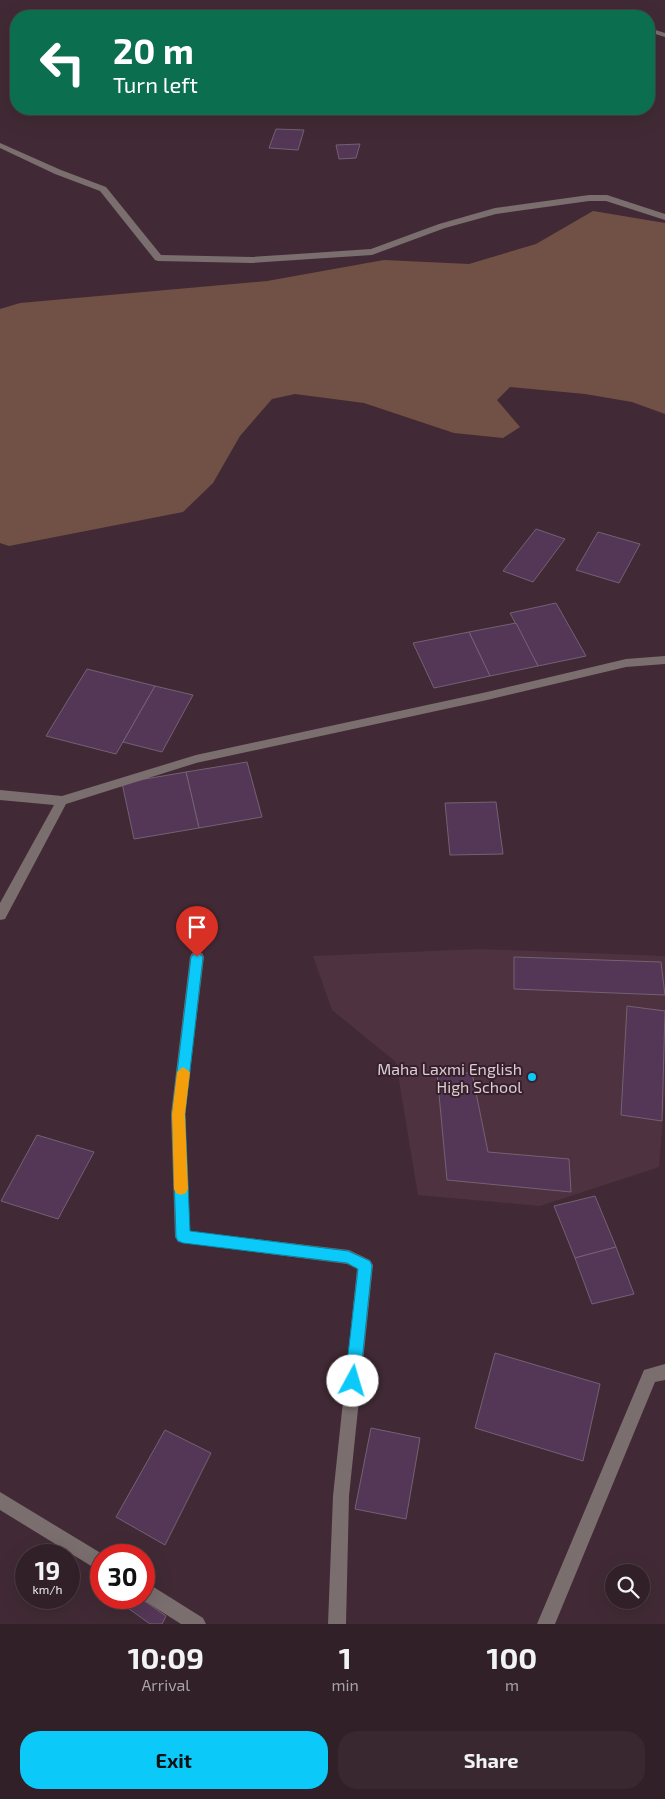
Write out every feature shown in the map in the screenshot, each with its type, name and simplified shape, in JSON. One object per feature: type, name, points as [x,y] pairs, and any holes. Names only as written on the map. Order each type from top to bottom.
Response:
[{"type":"street","points":[[0,145],[58,172],[104,189],[158,258],[252,260],[372,252],[442,226],[495,211],[589,198],[607,198],[665,217]]},
{"type":"street","points":[[0,795],[62,801],[196,759],[487,696],[626,663],[665,660]]},
{"type":"street","points":[[0,915],[62,801]]},
{"type":"street","points":[[197,957],[178,1114],[183,1237],[348,1257],[365,1266],[340,1496],[337,1624]]},
{"type":"street","points":[[546,1624],[650,1376],[665,1372]]},
{"type":"street","points":[[0,1500],[90,1557]]},
{"type":"street","points":[[155,1597],[197,1624]]},
{"type":"shaded area","points":[[593,211],[665,223],[665,414],[632,402],[585,394],[510,387],[497,400],[520,427],[503,438],[454,433],[364,403],[295,394],[272,399],[240,436],[213,483],[183,512],[9,546],[0,543],[0,309],[20,303],[267,281],[384,260],[469,264],[536,244]]},
{"type":"shaded area","name":"Maha Laxmi English High School","points":[[480,949],[665,956],[665,1093],[659,1167],[540,1206],[418,1195],[396,1062],[332,1010],[313,956]]},
{"type":"building","points":[[276,129],[304,130],[298,150],[269,148]]},
{"type":"building","points":[[360,144],[356,158],[339,159],[336,145]]},
{"type":"building","points":[[536,529],[565,539],[533,582],[503,571]]},
{"type":"building","points":[[598,532],[640,544],[619,583],[576,570]]},
{"type":"building","points":[[556,603],[586,656],[538,666],[510,613]]},
{"type":"building","points":[[516,623],[538,666],[490,676],[469,632]]},
{"type":"building","points":[[469,632],[490,676],[434,688],[413,643]]},
{"type":"building","points":[[87,669],[155,686],[116,754],[46,736]]},
{"type":"building","points":[[155,686],[193,695],[162,752],[123,742]]},
{"type":"building","points":[[247,762],[262,817],[199,828],[186,772]]},
{"type":"building","points":[[186,772],[199,828],[134,839],[122,783]]},
{"type":"building","points":[[496,802],[503,854],[450,855],[445,803]]},
{"type":"building","points":[[514,957],[661,962],[665,995],[514,989]]},
{"type":"building","points":[[627,1006],[665,1011],[662,1121],[621,1115]]},
{"type":"building","points":[[437,1073],[472,1073],[488,1152],[569,1159],[571,1192],[447,1180]]},
{"type":"building","points":[[37,1135],[94,1152],[58,1219],[1,1201]]},
{"type":"building","points":[[595,1196],[616,1247],[575,1258],[554,1206]]},
{"type":"building","points":[[616,1247],[634,1294],[592,1304],[575,1258]]},
{"type":"building","points":[[495,1353],[600,1384],[583,1461],[475,1428]]},
{"type":"building","points":[[371,1428],[420,1438],[406,1519],[355,1509]]},
{"type":"building","points":[[165,1430],[211,1453],[165,1545],[116,1517]]},
{"type":"building","points":[[155,1608],[166,1616],[162,1624],[150,1624],[129,1609]]},
{"type":"slow traffic","points":[[181,1189],[178,1114],[183,1072]]},
{"type":"place","name":"Maha Laxmi English High School","points":[[532,1077]]},
{"type":"route","points":[[197,957],[178,1114],[183,1237],[348,1257],[365,1266],[353,1381]]}]
